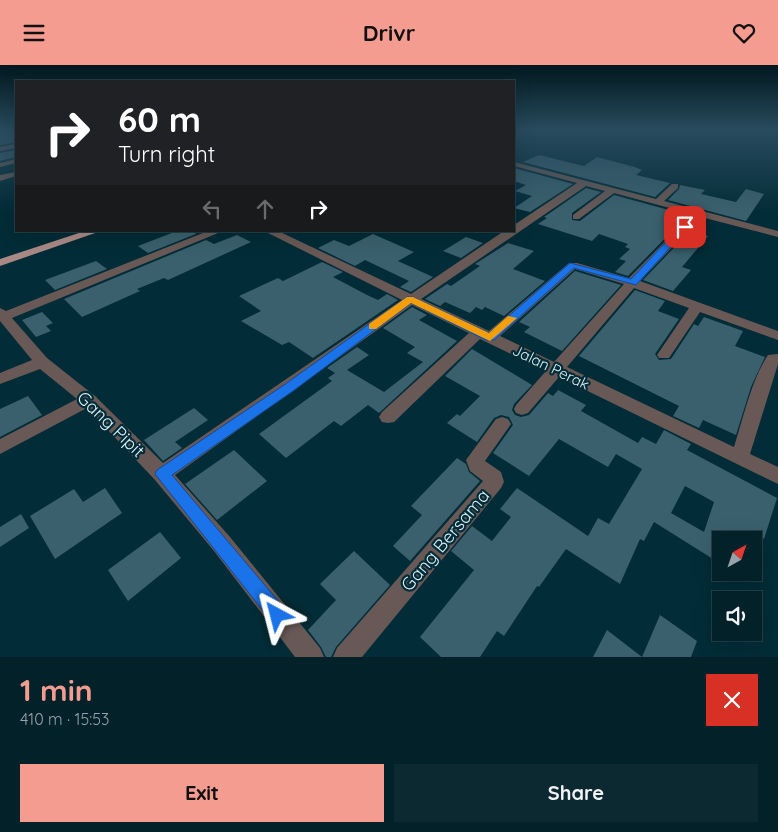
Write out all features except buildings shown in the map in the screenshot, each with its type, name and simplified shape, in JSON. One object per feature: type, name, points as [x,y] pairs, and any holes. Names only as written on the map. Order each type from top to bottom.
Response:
[{"type":"main road","points":[[0,255],[71,232]]},
{"type":"main road","points":[[0,263],[93,232]]},
{"type":"street","points":[[0,165],[15,161]]},
{"type":"street","points":[[515,164],[778,234]]},
{"type":"street","points":[[0,178],[15,174]]},
{"type":"street","points":[[515,228],[584,183]]},
{"type":"street","points":[[658,202],[675,186]]},
{"type":"street","points":[[576,217],[612,190]]},
{"type":"street","points":[[522,409],[656,255],[699,213]]},
{"type":"street","points":[[2,315],[215,232]]},
{"type":"street","name":"Jalan Perak","points":[[271,232],[778,476]]},
{"type":"street","points":[[162,474],[289,388],[410,299],[510,232]]},
{"type":"street","points":[[388,417],[484,335],[573,265],[633,283],[778,335]]},
{"type":"street","points":[[335,275],[351,270]]},
{"type":"street","points":[[664,355],[697,306]]},
{"type":"street","name":"Gang Pipit","points":[[2,315],[42,362],[89,400],[162,474],[222,544],[311,657]]},
{"type":"street","points":[[740,458],[764,379],[773,358]]},
{"type":"street","points":[[0,379],[42,362]]},
{"type":"street","points":[[0,447],[89,400]]},
{"type":"street","name":"Gang Bersama","points":[[346,657],[494,483],[494,478],[477,465],[475,459],[502,424]]},
{"type":"slow traffic","points":[[372,327],[410,299],[490,337],[512,318]]},
{"type":"route","points":[[277,615],[222,544],[162,474],[289,388],[410,299],[490,337],[567,268],[573,265],[633,283],[656,255],[685,227]]}]
